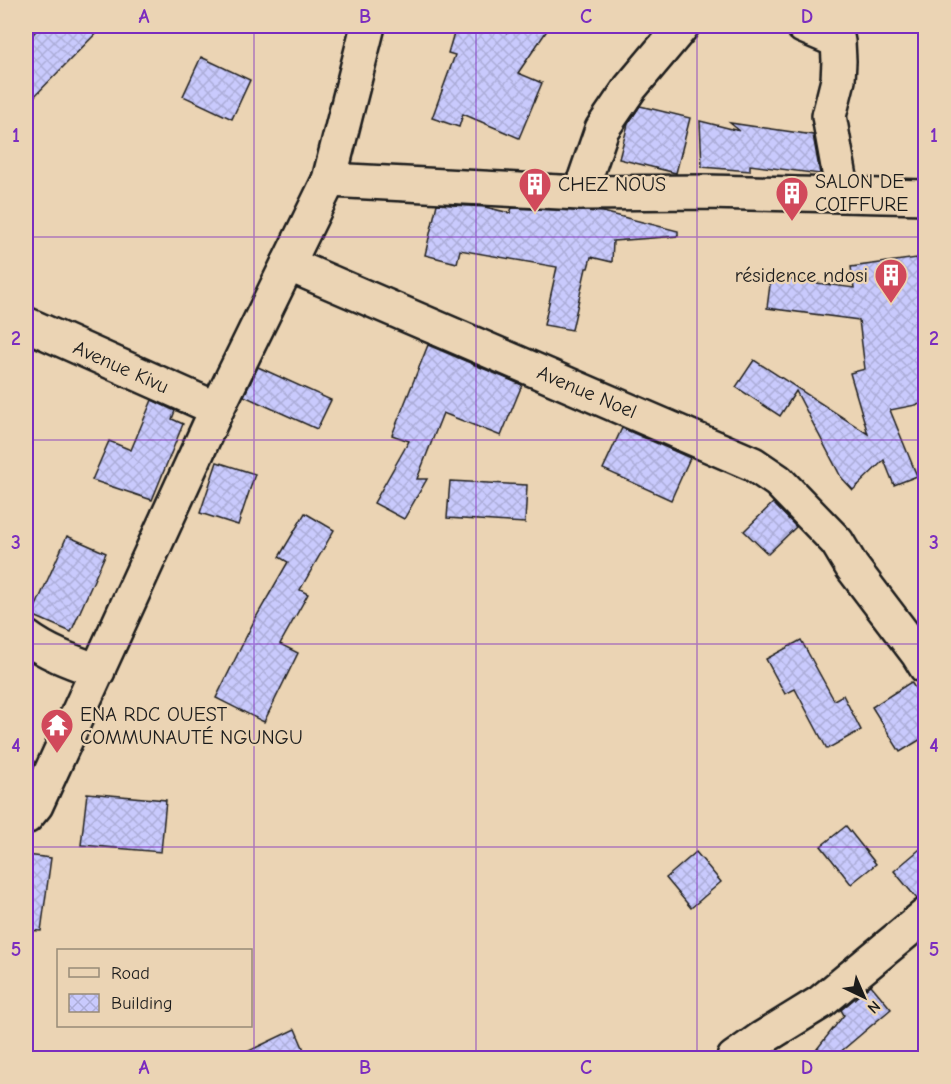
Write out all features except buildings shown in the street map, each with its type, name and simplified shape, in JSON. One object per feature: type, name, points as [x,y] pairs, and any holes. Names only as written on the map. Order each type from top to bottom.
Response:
[{"type":"street","points":[[26,817],[36,805],[217,409],[329,180],[368,26]]},
{"type":"street","points":[[580,193],[602,129],[630,88],[682,26]]},
{"type":"street","points":[[803,26],[837,41],[838,80],[830,116],[841,183],[851,195]]},
{"type":"street","points":[[329,180],[580,193],[706,192],[926,197]]},
{"type":"street","name":"Avenue Noel","points":[[288,264],[753,464],[778,481],[837,542],[852,567],[926,667]]},
{"type":"street","name":"Avenue Kivu","points":[[26,324],[217,409]]},
{"type":"street","points":[[26,637],[63,658],[98,671]]},
{"type":"street","points":[[734,1059],[761,1039],[821,1002],[926,915]]},
{"type":"place","name":"CHEZ NOUS","points":[[535,213]]},
{"type":"place","name":"SALON DE COIFFURE","points":[[792,222]]},
{"type":"place","name":"résidence ndosi","points":[[891,304]]},
{"type":"place","name":"ENA RDC OUEST COMMUNAUTÉ NGUNGU","points":[[57,754]]}]
